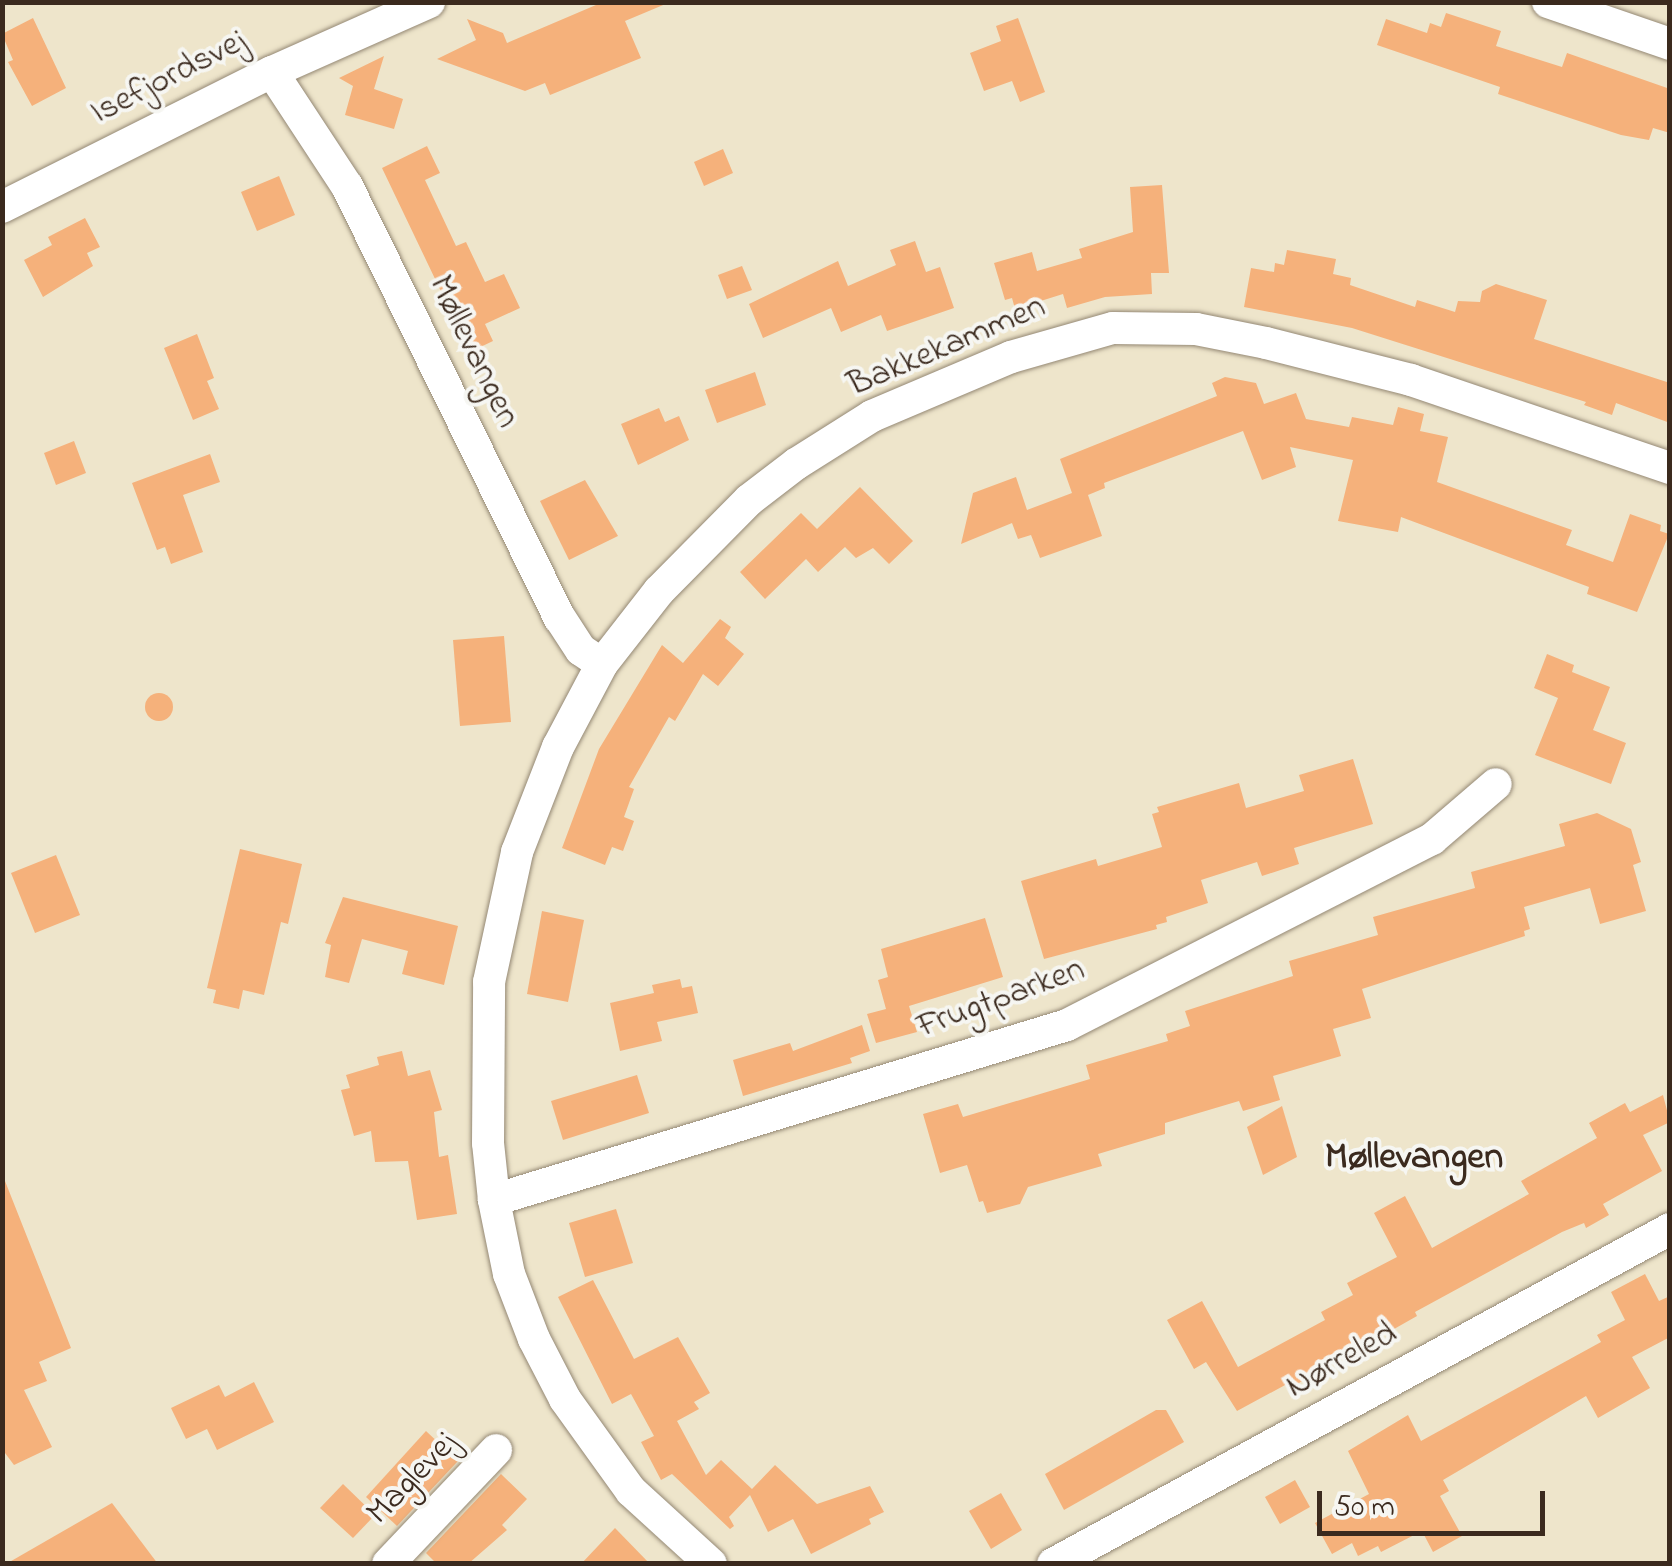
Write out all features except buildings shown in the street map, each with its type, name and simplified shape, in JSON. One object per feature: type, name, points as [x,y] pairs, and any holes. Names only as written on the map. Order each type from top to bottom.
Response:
[{"type":"street","name":"Isefjordsvej","points":[[2,207],[272,72],[429,2]]},
{"type":"street","points":[[1548,2],[1670,44]]},
{"type":"street","name":"Møllevangen","points":[[272,72],[348,186],[560,618],[581,650],[602,664]]},
{"type":"street","name":"Bakkekammen","points":[[711,1564],[631,1491],[565,1399],[520,1307],[494,1200],[486,1054],[495,943],[529,816],[558,747],[602,664],[658,591],[718,527],[796,464],[872,416],[1011,357],[1112,328],[1196,329],[1266,343],[1411,380],[1670,468]]},
{"type":"street","name":"Frugtparken","points":[[494,1200],[1067,1025],[1432,839],[1496,784]]},
{"type":"street","name":"Nørreled","points":[[1053,1564],[1670,1229]]},
{"type":"street","name":"Maglevej","points":[[388,1564],[496,1450]]},
{"type":"district","name":"Møllevangen","points":[[1414,1159]]}]
